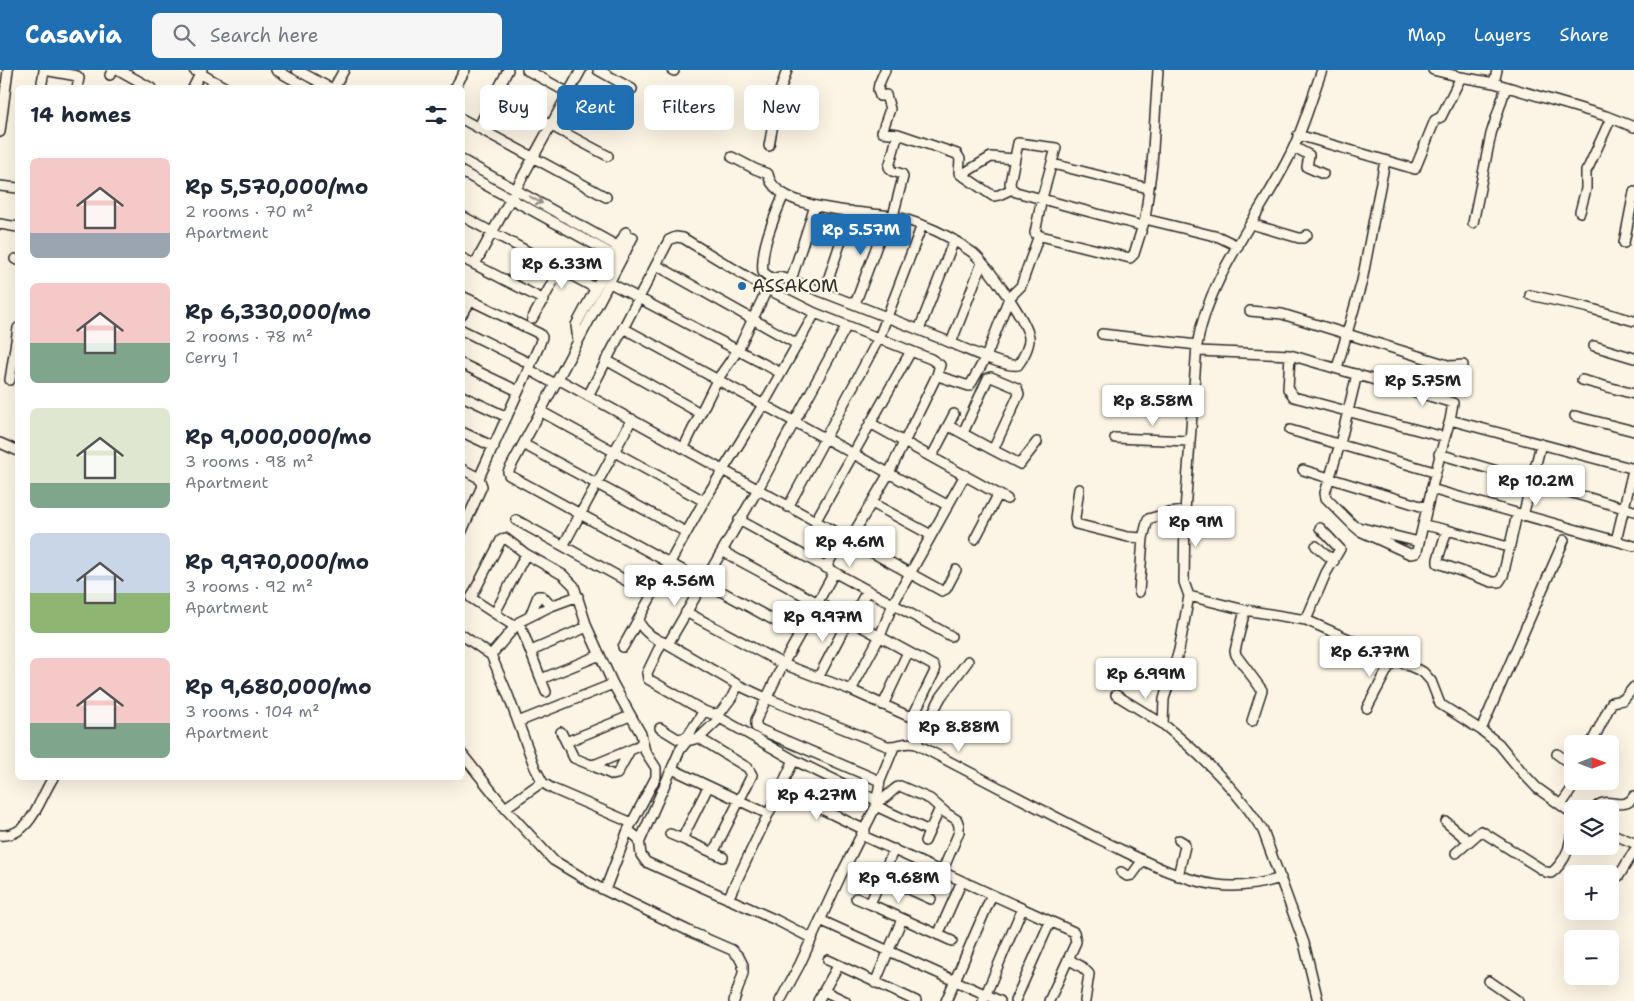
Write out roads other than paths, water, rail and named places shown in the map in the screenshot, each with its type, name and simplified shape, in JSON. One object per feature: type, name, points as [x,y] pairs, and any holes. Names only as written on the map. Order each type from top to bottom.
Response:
[{"type":"street","points":[[0,132],[8,70]]},
{"type":"street","points":[[42,85],[44,70],[77,76],[77,85]]},
{"type":"street","points":[[119,70],[146,85]]},
{"type":"street","points":[[276,70],[303,85]]},
{"type":"street","points":[[297,70],[326,85]]},
{"type":"street","points":[[334,85],[344,70]]},
{"type":"street","points":[[457,85],[465,70]]},
{"type":"street","points":[[500,85],[508,70]]},
{"type":"street","points":[[527,70],[557,87]]},
{"type":"street","points":[[573,85],[581,70]]},
{"type":"street","points":[[598,70],[625,85]]},
{"type":"street","points":[[769,146],[778,97],[787,70]]},
{"type":"street","points":[[885,70],[878,90],[880,96],[886,95],[890,109],[882,132],[898,134],[957,154],[960,157],[958,171],[961,175],[993,196],[1012,189]]},
{"type":"street","points":[[1158,70],[1152,165],[1144,222],[1134,254],[1129,258],[1036,235],[1034,231],[1042,198],[1053,164],[1056,148],[1018,143],[1010,183],[1012,189],[1016,192],[1042,198],[1144,222],[1219,237],[1238,246]]},
{"type":"street","points":[[1163,724],[1164,698],[1180,650],[1189,596],[1184,582],[1185,511],[1189,441],[1201,323],[1214,289],[1294,147],[1322,70]]},
{"type":"street","points":[[1433,70],[1461,78],[1494,83],[1611,118],[1634,127]]},
{"type":"street","points":[[1494,83],[1497,70]]},
{"type":"street","points":[[194,85],[199,71],[221,85]]},
{"type":"street","points":[[1298,135],[1412,169],[1416,168],[1435,120],[1441,117],[1461,78]]},
{"type":"street","points":[[1473,223],[1491,134],[1506,87]]},
{"type":"street","points":[[475,264],[557,112]]},
{"type":"street","points":[[1580,212],[1586,189],[1586,170],[1590,166],[1611,118]]},
{"type":"street","points":[[465,121],[606,197]]},
{"type":"street","points":[[478,128],[480,124]]},
{"type":"street","points":[[549,125],[608,156]]},
{"type":"street","points":[[855,304],[891,216],[903,177],[902,174],[892,171],[889,167],[898,134]]},
{"type":"street","points":[[1294,147],[1309,155],[1307,167],[1323,174]]},
{"type":"street","points":[[684,447],[717,380],[738,350],[754,320],[772,279],[779,277],[791,280],[1012,366],[1018,365],[1028,345],[1028,333],[1009,298],[974,254],[945,234],[891,216],[816,206],[784,194],[772,184],[768,174],[732,157]]},
{"type":"street","points":[[961,175],[991,157],[1014,159]]},
{"type":"street","points":[[1337,368],[1362,281],[1385,161]]},
{"type":"street","points":[[465,162],[516,189],[620,253]]},
{"type":"street","points":[[1053,164],[1148,188]]},
{"type":"street","points":[[465,174],[510,199],[620,253]]},
{"type":"street","points":[[0,186],[15,188]]},
{"type":"street","points":[[1624,242],[1634,192]]},
{"type":"street","points":[[772,279],[764,272],[764,257],[771,226],[784,194]]},
{"type":"street","points":[[791,280],[816,206]]},
{"type":"street","points":[[824,292],[850,211]]},
{"type":"street","points":[[465,218],[595,288]]},
{"type":"street","points":[[0,224],[15,226]]},
{"type":"street","points":[[1250,224],[1299,238],[1307,235]]},
{"type":"street","points":[[788,507],[879,338],[922,225]]},
{"type":"street","points":[[577,336],[576,325],[595,288],[620,253],[630,234]]},
{"type":"street","points":[[942,377],[969,386],[972,382],[986,357],[1009,298],[1021,286],[1039,235]]},
{"type":"street","points":[[588,396],[672,237],[680,237],[767,289],[815,313],[846,327],[911,351],[940,365],[888,473],[872,503],[846,539],[817,602],[783,664],[756,720],[756,727],[758,729],[880,781]]},
{"type":"street","points":[[919,330],[954,240]]},
{"type":"street","points":[[620,253],[610,282],[577,336],[508,472],[509,475],[799,634]]},
{"type":"street","points":[[465,259],[544,300]]},
{"type":"street","points":[[950,343],[982,263]]},
{"type":"street","points":[[656,265],[797,344]]},
{"type":"street","points":[[532,319],[560,269]]},
{"type":"street","points":[[610,282],[781,373]]},
{"type":"street","points":[[1530,295],[1585,307],[1634,321]]},
{"type":"street","points":[[465,525],[482,489],[479,478],[529,366],[540,346],[542,337],[540,334],[467,298]]},
{"type":"street","points":[[1250,312],[1282,314],[1450,366],[1463,365]]},
{"type":"street","points":[[623,647],[686,532],[722,470],[764,405],[815,313]]},
{"type":"street","points":[[738,685],[720,713],[712,714],[648,679],[647,674],[686,612],[758,489],[846,327]]},
{"type":"street","points":[[623,328],[947,505]]},
{"type":"street","points":[[465,332],[529,366],[538,374],[588,396],[684,447],[788,507],[943,591],[956,570]]},
{"type":"street","points":[[1102,334],[1198,348],[1290,355],[1337,368],[1357,374],[1453,403],[1450,420],[1434,472],[1428,508],[1416,553],[1410,554],[1360,531],[1325,497],[1357,374]]},
{"type":"street","points":[[10,380],[15,346]]},
{"type":"street","points":[[1594,346],[1634,358]]},
{"type":"street","points":[[815,522],[911,351]]},
{"type":"street","points":[[1290,355],[1288,389],[1294,397],[1444,437]]},
{"type":"street","points":[[606,360],[700,413]]},
{"type":"street","points":[[465,365],[518,391]]},
{"type":"street","points":[[963,432],[988,378],[991,377],[1018,388],[1019,394],[993,450]]},
{"type":"street","points":[[1582,380],[1634,394]]},
{"type":"street","points":[[465,397],[507,417]]},
{"type":"street","points":[[540,411],[704,501]]},
{"type":"street","points":[[932,456],[954,414]]},
{"type":"street","points":[[1575,416],[1634,431]]},
{"type":"street","points":[[563,546],[598,485],[632,419]]},
{"type":"street","points":[[1450,420],[1633,469]]},
{"type":"street","points":[[870,423],[1007,499]]},
{"type":"street","points":[[949,426],[1020,464],[1037,442]]},
{"type":"street","points":[[1290,430],[1434,472]]},
{"type":"street","points":[[465,433],[494,447]]},
{"type":"street","points":[[1115,438],[1189,441]]},
{"type":"street","points":[[0,443],[15,450]]},
{"type":"street","points":[[523,444],[686,532]]},
{"type":"street","points":[[1447,530],[1438,563],[1492,582],[1499,582],[1508,547],[1532,480],[1541,444]]},
{"type":"street","points":[[1439,454],[1634,510]]},
{"type":"street","points":[[1616,541],[1634,458]]},
{"type":"street","points":[[1302,470],[1428,508]]},
{"type":"street","points":[[465,471],[479,478]]},
{"type":"street","points":[[851,690],[880,636],[893,604],[965,475]]},
{"type":"street","points":[[1079,489],[1074,518],[1076,524],[1128,537],[1143,538]]},
{"type":"street","points":[[1431,489],[1634,546]]},
{"type":"street","points":[[975,538],[998,495]]},
{"type":"street","points":[[872,503],[931,535]]},
{"type":"street","points":[[1139,592],[1146,523],[1150,518],[1185,511]]},
{"type":"street","points":[[516,520],[652,595]]},
{"type":"street","points":[[739,520],[951,636]]},
{"type":"street","points":[[1424,525],[1508,547]]},
{"type":"street","points":[[1354,526],[1419,542]]},
{"type":"street","points":[[1306,620],[1326,574],[1340,548],[1320,528]]},
{"type":"street","points":[[471,598],[502,539],[508,538],[526,554],[567,578],[576,589],[588,627],[600,655],[643,742],[645,751],[656,768],[656,777],[630,826],[605,890]]},
{"type":"street","points":[[1481,730],[1564,540]]},
{"type":"street","points":[[1316,546],[1334,561]]},
{"type":"street","points":[[686,612],[783,664],[851,690],[911,716],[935,671],[934,666],[722,551]]},
{"type":"street","points":[[495,613],[526,554]]},
{"type":"street","points":[[818,678],[867,591]]},
{"type":"street","points":[[465,595],[517,624],[546,692]]},
{"type":"street","points":[[530,616],[538,596],[542,596],[551,606]]},
{"type":"street","points":[[491,655],[517,624],[551,606],[578,596]]},
{"type":"street","points":[[1189,596],[1245,610],[1306,620],[1423,672],[1431,680],[1440,704],[1481,730],[1504,748],[1522,772],[1538,788],[1564,807]]},
{"type":"street","points":[[1245,610],[1235,651],[1262,690],[1252,721]]},
{"type":"street","points":[[638,621],[646,632],[738,685],[880,744],[894,747],[905,742],[916,744],[1070,824],[1178,876],[1218,886],[1264,883],[1281,878]]},
{"type":"street","points":[[530,651],[588,627]]},
{"type":"street","points":[[465,637],[491,655],[542,782],[630,826],[640,841]]},
{"type":"street","points":[[883,705],[908,652]]},
{"type":"street","points":[[541,680],[600,655]]},
{"type":"street","points":[[1367,708],[1393,659]]},
{"type":"street","points":[[916,744],[941,697],[968,660]]},
{"type":"street","points":[[518,722],[613,684]]},
{"type":"street","points":[[1595,735],[1612,702],[1623,700],[1634,687]]},
{"type":"street","points":[[1116,695],[1163,724],[1178,736],[1228,785],[1254,816],[1263,831],[1304,943],[1318,1001]]},
{"type":"street","points":[[660,728],[678,738],[687,737],[704,711]]},
{"type":"street","points":[[566,742],[630,716]]},
{"type":"street","points":[[812,938],[796,929],[646,862],[641,855],[640,841],[684,744],[689,740],[699,738],[718,719],[722,718],[794,760],[929,831]]},
{"type":"street","points":[[561,732],[574,758],[613,775],[617,774],[630,750]]},
{"type":"street","points":[[699,738],[751,771],[751,778],[713,853]]},
{"type":"street","points":[[591,765],[630,750],[643,742]]},
{"type":"street","points":[[780,1001],[800,964],[863,832],[876,803],[880,781],[894,747]]},
{"type":"street","points":[[1557,754],[1564,759]]},
{"type":"street","points":[[465,758],[506,808],[553,860],[605,890],[732,950],[739,956],[743,965],[743,973],[734,1001]]},
{"type":"street","points":[[728,899],[794,760]]},
{"type":"street","points":[[672,769],[768,814]]},
{"type":"street","points":[[0,835],[10,834],[19,830],[30,820],[52,780]]},
{"type":"street","points":[[506,808],[542,782]]},
{"type":"street","points":[[876,803],[896,787],[902,786],[930,799],[957,820],[959,826],[959,832],[928,897],[882,878]]},
{"type":"street","points":[[682,839],[708,787]]},
{"type":"street","points":[[780,789],[894,849],[1075,933],[1076,942],[1049,1001]]},
{"type":"street","points":[[1561,805],[1572,790]]},
{"type":"street","points":[[1619,805],[1631,802],[1634,796]]},
{"type":"street","points":[[925,841],[940,808]]},
{"type":"street","points":[[1446,822],[1469,840]]},
{"type":"street","points":[[1456,853],[1479,831],[1482,831],[1551,874],[1566,855]]},
{"type":"street","points":[[670,834],[723,857]]},
{"type":"street","points":[[1619,837],[1634,843]]},
{"type":"street","points":[[1178,876],[1185,846],[1179,840]]},
{"type":"street","points":[[870,904],[894,849]]},
{"type":"street","points":[[1619,876],[1634,851]]},
{"type":"street","points":[[1121,872],[1127,876],[1132,875],[1143,860]]},
{"type":"street","points":[[938,935],[962,881]]},
{"type":"street","points":[[946,1001],[992,895]]},
{"type":"street","points":[[856,898],[952,941]]},
{"type":"street","points":[[984,998],[1022,909]]},
{"type":"street","points":[[875,983],[902,919]]},
{"type":"street","points":[[820,920],[955,980],[984,998],[1000,1001]]},
{"type":"street","points":[[1015,1001],[1050,922]]},
{"type":"street","points":[[1068,959],[1082,967],[1088,974],[1085,1001]]},
{"type":"street","points":[[828,960],[916,1001]]},
{"type":"street","points":[[818,1001],[838,966]]},
{"type":"street","points":[[1489,981],[1518,1001]]},
{"type":"street","points":[[824,991],[845,1001]]},
{"type":"place","name":"ASSAKOM","points":[[742,286]]}]
